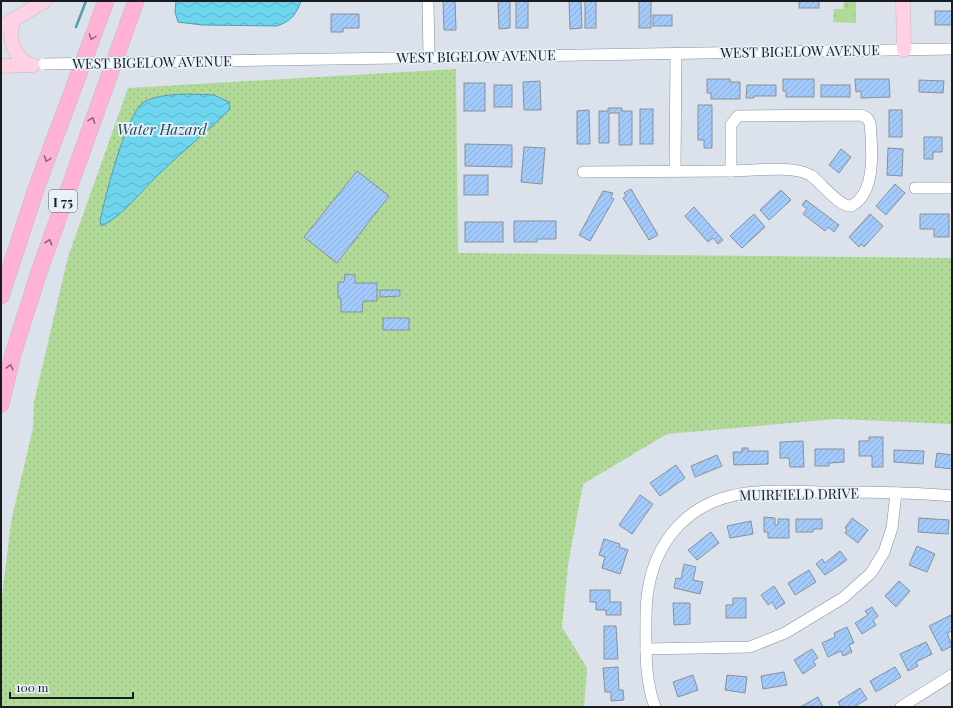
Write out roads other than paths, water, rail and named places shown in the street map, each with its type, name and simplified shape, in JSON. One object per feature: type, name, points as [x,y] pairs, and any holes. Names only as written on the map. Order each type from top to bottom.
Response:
[{"type":"highway","name":"I 75","points":[[1,296],[37,186],[106,1]]},
{"type":"highway","name":"I 75","points":[[1,404],[18,340],[39,272],[136,1]]},
{"type":"main road","points":[[28,66],[20,60],[13,48],[7,24],[45,1]]},
{"type":"main road","points":[[904,1],[904,50]]},
{"type":"main road","name":"WEST BIGELOW AVENUE","points":[[1,66],[28,66],[44,64]]},
{"type":"street","points":[[428,1],[429,57]]},
{"type":"street","name":"WEST BIGELOW AVENUE","points":[[44,64],[676,52],[952,49]]},
{"type":"street","points":[[676,52],[676,171]]},
{"type":"street","points":[[582,172],[799,171],[810,175],[843,204],[851,206],[863,196],[870,180],[869,120],[861,116],[738,116],[731,125],[731,171]]},
{"type":"street","points":[[915,188],[952,188]]},
{"type":"street","name":"MUIRFIELD DRIVE","points":[[656,707],[647,676],[646,649],[647,596],[653,565],[658,554],[672,533],[680,524],[700,509],[723,498],[753,492],[896,492],[952,496]]},
{"type":"street","points":[[646,649],[750,647],[785,633],[831,605],[862,582],[878,563],[892,528],[896,492]]},
{"type":"street","points":[[901,707],[952,675]]},
{"type":"water","points":[[176,1],[301,1],[292,17],[286,22],[277,26],[202,25],[178,22],[175,12]]},
{"type":"water","name":"Water Hazard","points":[[169,95],[214,95],[229,102],[230,109],[160,173],[124,210],[109,222],[101,226],[100,221],[111,176],[123,138],[137,109],[144,102]]},
{"type":"waterway","points":[[76,27],[86,1]]}]
